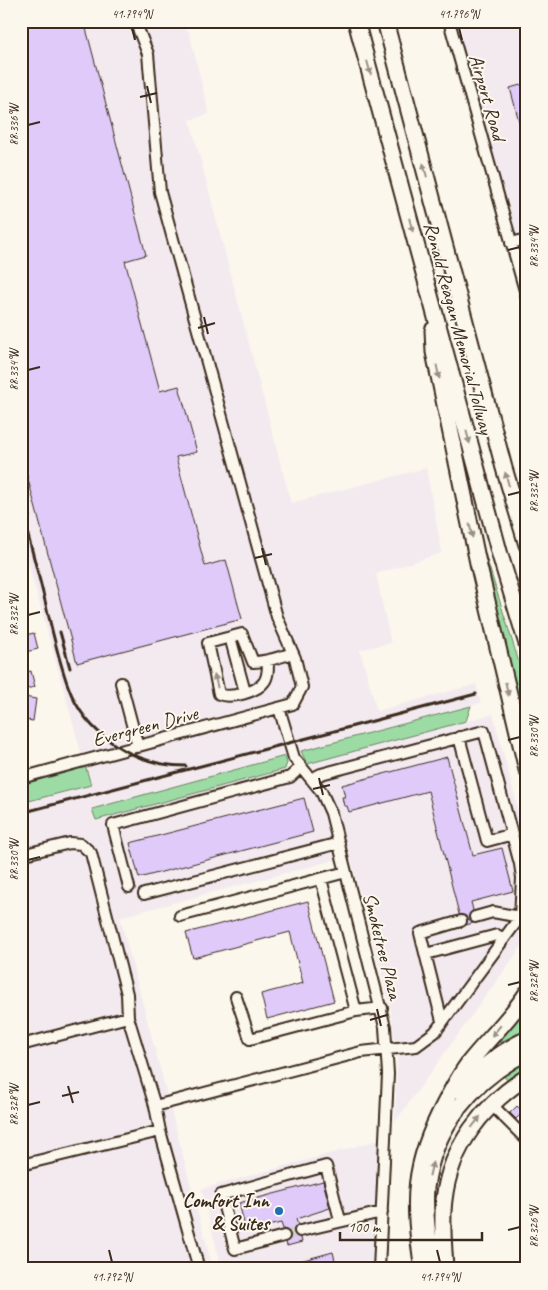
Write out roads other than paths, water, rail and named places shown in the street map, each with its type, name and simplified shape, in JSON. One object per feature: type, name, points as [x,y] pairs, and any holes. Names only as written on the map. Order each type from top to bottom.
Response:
[{"type":"highway","name":"Ronald Reagan Memorial Tollway","points":[[356,21],[500,554],[527,644]]},
{"type":"highway","name":"Ronald Reagan Memorial Tollway","points":[[385,21],[527,545]]},
{"type":"highway","points":[[432,306],[434,352],[478,563],[527,770]]},
{"type":"highway","points":[[422,1269],[415,1217],[416,1184],[422,1154],[432,1128],[468,1064],[527,993]]},
{"type":"highway","points":[[432,1128],[472,1076],[493,1058],[527,1039]]},
{"type":"highway","points":[[434,1269],[428,1233],[426,1188],[434,1154],[444,1128],[459,1105],[478,1086],[502,1065],[527,1052]]},
{"type":"highway","points":[[445,1269],[442,1224],[444,1199],[449,1173],[459,1149],[472,1127],[491,1104],[527,1076]]},
{"type":"street","points":[[135,21],[148,54],[160,192],[277,617],[293,653],[302,686],[293,704],[279,708]]},
{"type":"street","name":"Airport Road","points":[[449,21],[527,298]]},
{"type":"street","points":[[511,243],[527,239]]},
{"type":"street","points":[[268,662],[267,678],[263,684],[245,692],[224,696],[219,694],[207,646],[208,643],[242,634],[253,662],[268,662],[274,658],[293,653]]},
{"type":"street","points":[[230,637],[245,692]]},
{"type":"street","points":[[121,683],[138,747]]},
{"type":"street","name":"Evergreen Drive","points":[[21,778],[279,708]]},
{"type":"street","name":"Smoketree Plaza","points":[[279,708],[292,753],[327,802],[382,1008],[387,1050],[379,1269]]},
{"type":"street","points":[[155,1106],[361,1052],[416,1046],[428,1038],[442,1022],[520,917],[522,878],[513,834],[484,730],[321,774],[311,779]]},
{"type":"street","points":[[459,737],[487,841],[513,834]]},
{"type":"street","points":[[129,887],[113,825],[290,778],[301,767]]},
{"type":"street","points":[[21,855],[70,843],[81,844],[91,853],[128,994],[128,1016],[155,1106],[160,1131],[199,1269]]},
{"type":"street","points":[[144,894],[339,843]]},
{"type":"street","points":[[180,916],[346,872]]},
{"type":"street","points":[[321,879],[356,1011]]},
{"type":"street","points":[[475,917],[493,912],[520,917]]},
{"type":"street","points":[[442,1022],[420,933],[461,921]]},
{"type":"street","points":[[426,954],[498,935],[504,939]]},
{"type":"street","points":[[236,997],[250,1039],[356,1011],[382,1008]]},
{"type":"street","points":[[21,1044],[128,1016]]},
{"type":"street","points":[[491,1104],[526,1139]]},
{"type":"street","points":[[21,1166],[160,1131]]},
{"type":"street","points":[[284,1236],[235,1249],[221,1195],[326,1166],[340,1220]]},
{"type":"street","points":[[300,1231],[340,1220],[382,1212]]},
{"type":"street","points":[[292,1269],[298,1269]]},
{"type":"tunnel","points":[[284,1236],[300,1231]]},
{"type":"railway","points":[[23,494],[29,516]]},
{"type":"railway","points":[[21,509],[59,658],[76,704],[87,720],[115,745],[149,761],[167,765],[186,766]]},
{"type":"railway","points":[[60,632],[70,668]]},
{"type":"railway","points":[[21,813],[476,694]]},
{"type":"place","name":"Comfort Inn & Suites","points":[[279,1211]]}]
